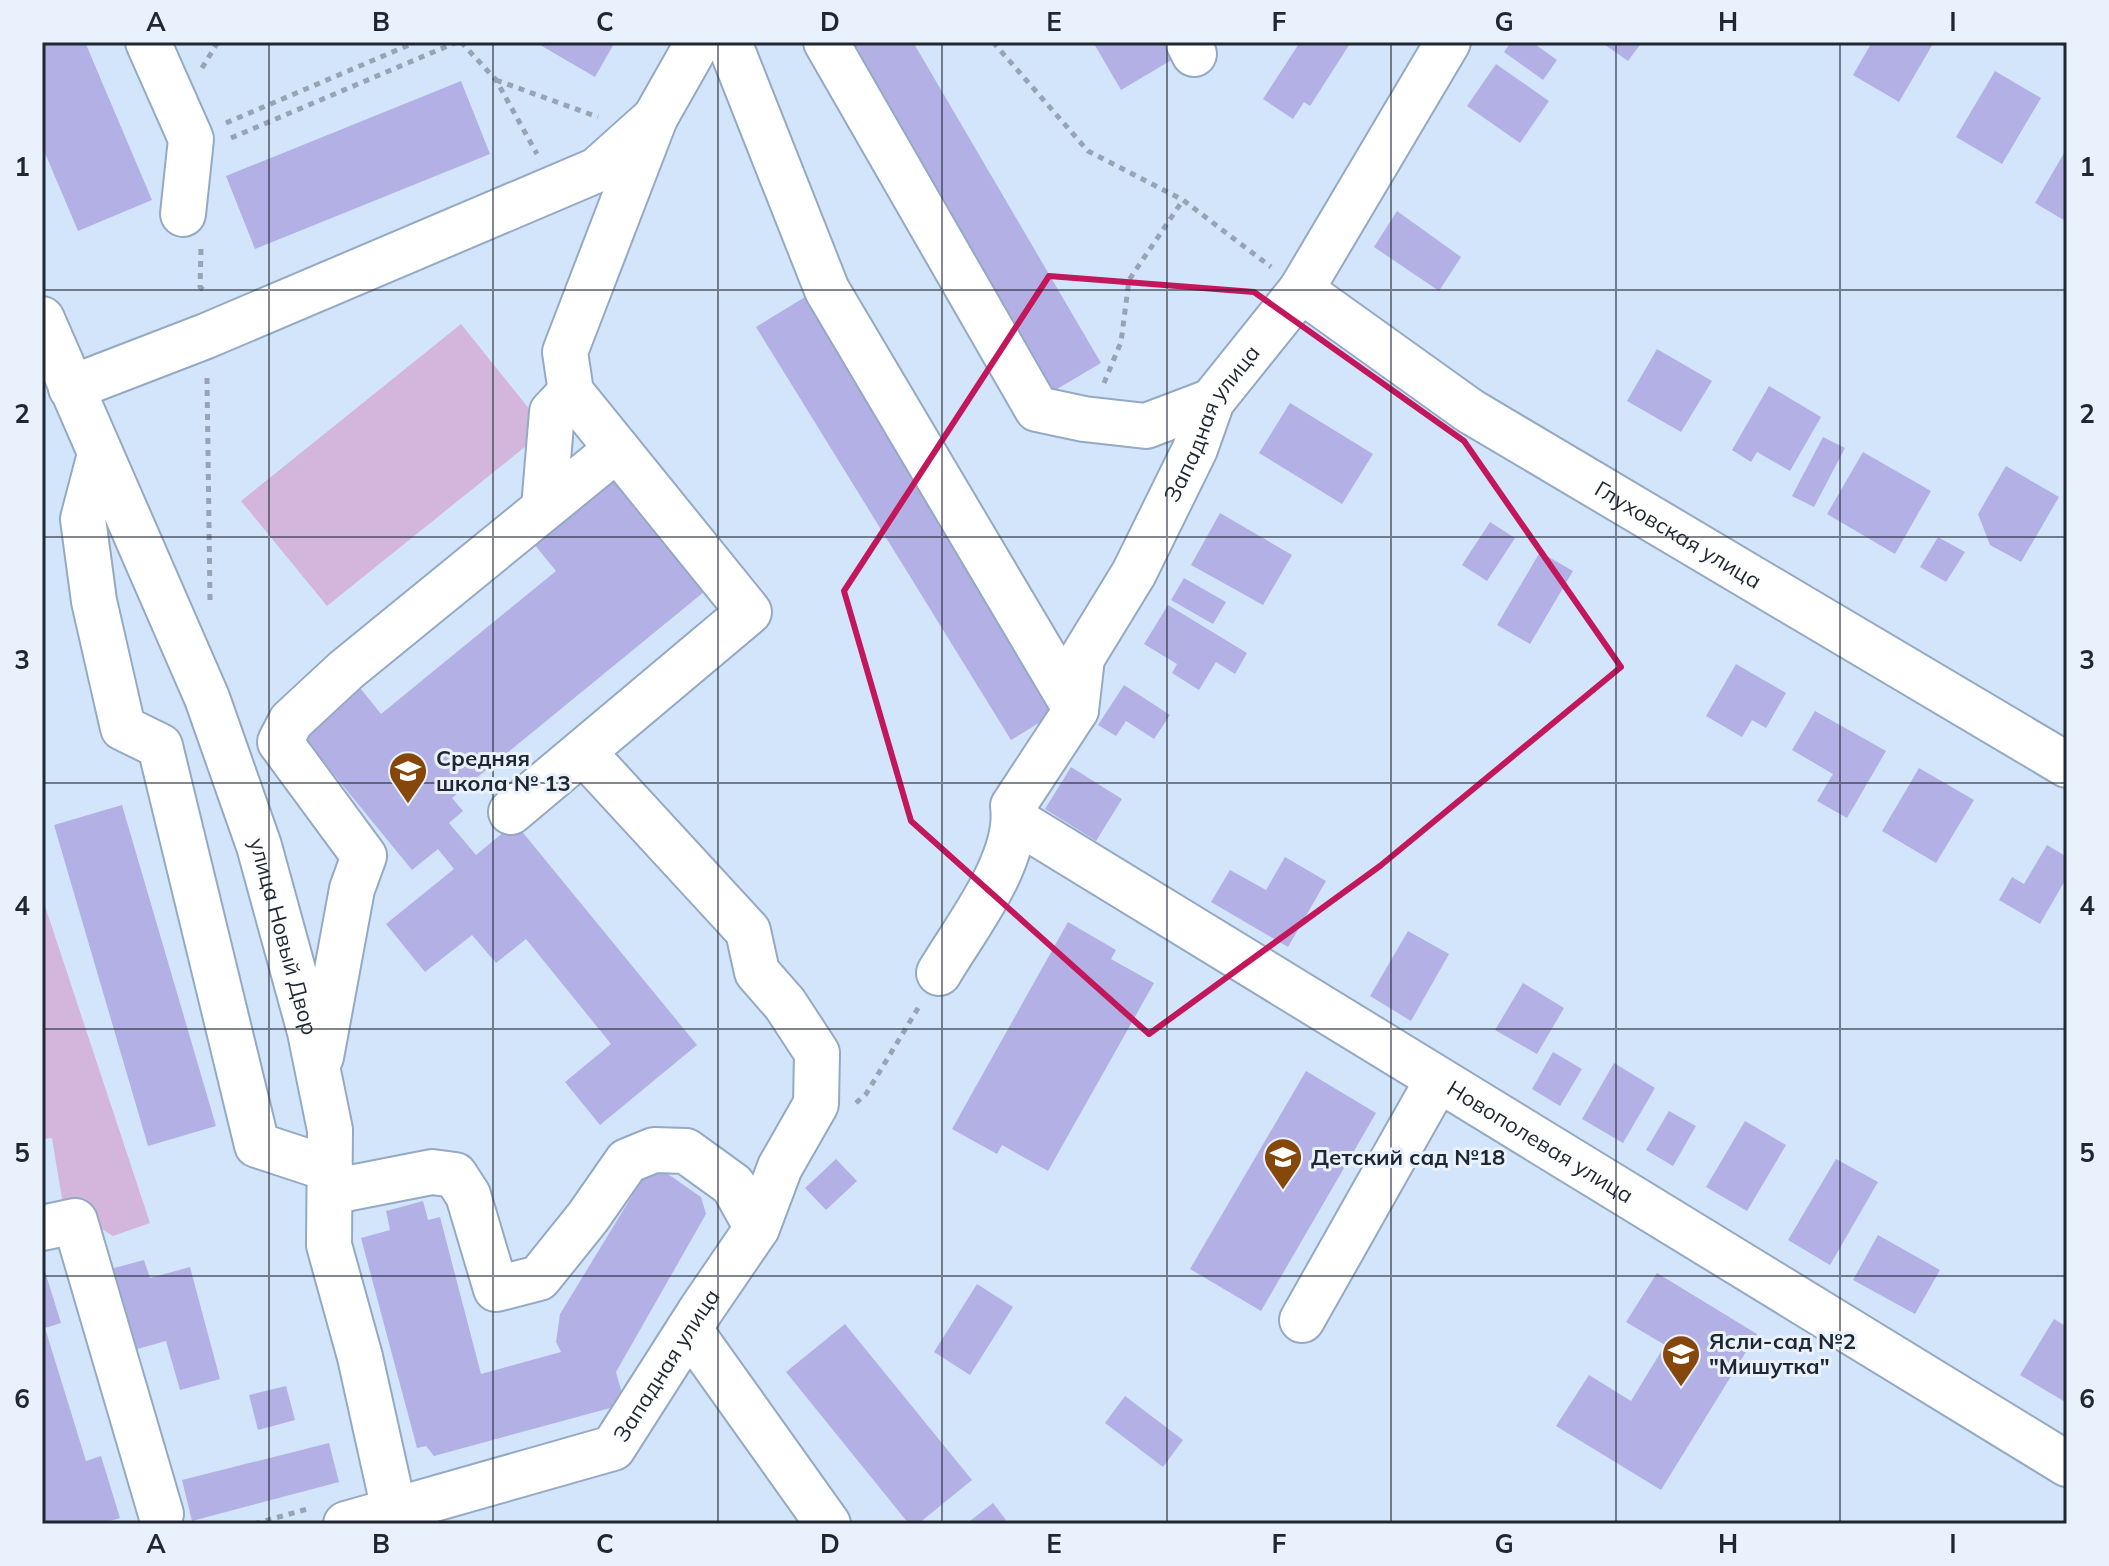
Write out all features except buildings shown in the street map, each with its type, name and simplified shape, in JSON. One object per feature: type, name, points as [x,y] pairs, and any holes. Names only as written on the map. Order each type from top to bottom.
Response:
[{"type":"street","points":[[148,42],[206,141],[192,229]]},
{"type":"street","points":[[511,812],[749,612],[571,392],[565,352],[655,118],[698,42]]},
{"type":"street","points":[[729,42],[827,290],[1076,710]]},
{"type":"street","points":[[826,42],[1037,409],[1084,419],[1146,426],[1212,401]]},
{"type":"street","name":"Западная улица","points":[[939,973],[1007,860],[1015,820],[1013,806],[1076,710],[1082,658],[1134,573],[1195,449],[1212,401],[1301,290],[1448,42]]},
{"type":"street","points":[[71,388],[206,336],[597,170],[655,118]]},
{"type":"street","name":"Глуховская улица","points":[[1301,290],[1470,411],[2067,765]]},
{"type":"street","name":"улица Новый Двор","points":[[42,319],[207,698],[259,846],[310,1032],[330,1130],[329,1245],[360,1357],[394,1510]]},
{"type":"street","points":[[544,508],[552,412],[571,392]]},
{"type":"street","points":[[318,1071],[352,889],[364,856],[280,742],[291,721],[346,670],[617,449]]},
{"type":"street","points":[[100,454],[83,519],[94,601],[123,728],[160,746],[257,1145],[330,1181],[432,1172],[455,1175],[468,1195],[496,1289],[539,1278],[588,1217],[627,1161],[654,1150],[686,1151],[733,1185],[757,1228]]},
{"type":"street","name":"Западная улица","points":[[346,1524],[613,1448],[757,1228],[780,1167],[816,1104],[817,1053],[785,1004],[757,972],[748,931],[584,753]]},
{"type":"street","name":"Новополевая улица","points":[[1015,820],[2067,1464]]},
{"type":"street","points":[[1302,1320],[1437,1081]]},
{"type":"street","points":[[42,1228],[75,1221],[161,1514]]},
{"type":"street","points":[[689,1329],[828,1524]]},
{"type":"path","points":[[198,74],[218,42]]},
{"type":"path","points":[[206,141],[416,42]]},
{"type":"path","points":[[206,141],[459,42],[496,80],[538,156]]},
{"type":"path","points":[[993,42],[1088,151],[1183,200],[1301,290]]},
{"type":"path","points":[[2061,42],[2067,45]]},
{"type":"path","points":[[496,80],[599,117]]},
{"type":"path","points":[[1084,419],[1104,384],[1121,342],[1129,280],[1183,200]]},
{"type":"path","points":[[192,229],[200,287],[214,297]]},
{"type":"path","points":[[845,1113],[866,1094],[939,973]]},
{"type":"highlighted area","points":[[1049,276],[1254,292],[1464,441],[1621,667],[1380,866],[1149,1034],[911,821],[844,591]]},
{"type":"shaded area","points":[[461,324],[546,430],[327,606],[241,501]]},
{"type":"shaded area","points":[[42,897],[150,1223],[113,1236],[63,1205],[52,1138],[42,1139]]},
{"type":"place","name":"Средняя школа № 13","points":[[408,805]]},
{"type":"place","name":"Детский сад №18","points":[[1283,1191]]},
{"type":"place","name":"Ясли-сад №2 \"Мишутка\"","points":[[1681,1388]]}]
